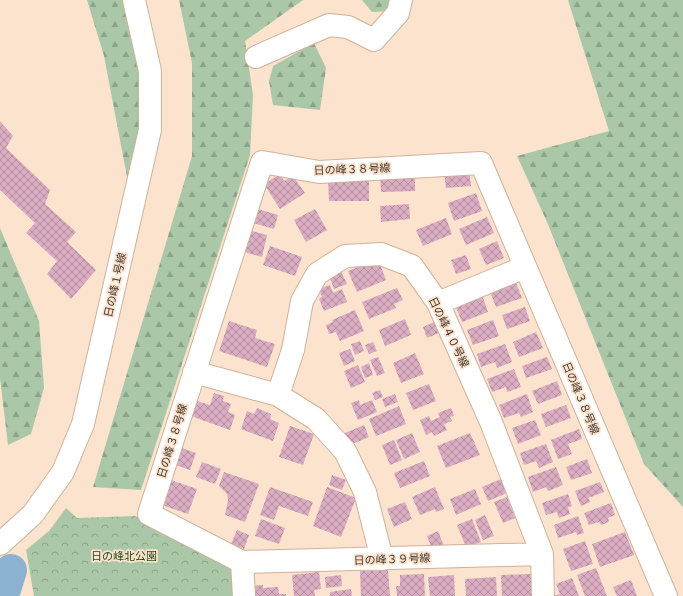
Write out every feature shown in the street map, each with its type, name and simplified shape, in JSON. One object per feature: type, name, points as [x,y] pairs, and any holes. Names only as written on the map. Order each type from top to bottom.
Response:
[{"type":"street","name":"日の峰１号線","points":[[0,544],[34,514],[63,472],[83,424],[150,130],[150,71],[134,0]]},
{"type":"street","points":[[256,56],[329,25],[348,27],[374,40],[398,13],[401,0]]},
{"type":"street","name":"日の峰３８号線","points":[[242,562],[149,514],[262,162],[319,172],[481,163],[666,596]]},
{"type":"street","name":"日の峰４０号線","points":[[278,395],[293,350],[302,301],[318,274],[345,256],[382,254],[412,266],[438,304],[491,422],[542,554],[543,596]]},
{"type":"street","points":[[438,304],[525,267]]},
{"type":"street","points":[[194,372],[278,395],[316,419],[345,451],[365,492],[382,559]]},
{"type":"street","name":"日の峰３９号線","points":[[242,562],[542,554]]},
{"type":"street","points":[[242,562],[244,596]]},
{"type":"green space","points":[[87,0],[126,0],[143,80],[142,129],[128,182],[104,56]]},
{"type":"green space","points":[[179,0],[303,0],[245,41],[253,95],[250,155],[141,490],[93,487],[192,156],[192,63]]},
{"type":"green space","points":[[362,0],[398,0],[396,11],[372,12]]},
{"type":"green space","points":[[568,0],[683,0],[683,507],[644,464],[547,222],[517,156],[609,131]]},
{"type":"green space","points":[[314,43],[326,68],[320,110],[273,105],[269,81],[273,66]]},
{"type":"green space","points":[[0,228],[39,321],[44,388],[31,434],[8,445],[0,378]]},
{"type":"green space","name":"日の峰北公園","points":[[66,508],[77,518],[135,516],[233,565],[234,596],[34,596],[26,550],[49,531]]},
{"type":"building","points":[[0,121],[13,136],[6,148],[50,190],[45,204],[76,232],[67,242],[96,270],[71,299],[47,274],[57,261],[26,233],[35,223],[0,190]]},
{"type":"building","points":[[469,169],[471,186],[446,188],[444,172]]},
{"type":"building","points":[[280,174],[284,181],[293,176],[305,193],[280,209],[264,184]]},
{"type":"building","points":[[415,175],[415,191],[381,192],[380,177]]},
{"type":"building","points":[[328,178],[369,178],[369,201],[329,201]]},
{"type":"building","points":[[476,193],[482,211],[454,221],[448,203]]},
{"type":"building","points":[[409,204],[410,219],[381,222],[380,206]]},
{"type":"building","points":[[258,209],[278,215],[274,229],[253,223]]},
{"type":"building","points":[[315,209],[327,230],[306,242],[294,220]]},
{"type":"building","points":[[487,217],[494,233],[466,245],[459,229]]},
{"type":"building","points":[[446,218],[452,234],[423,246],[416,230]]},
{"type":"building","points":[[249,230],[267,235],[262,257],[244,252]]},
{"type":"building","points":[[497,241],[504,258],[486,265],[479,249]]},
{"type":"building","points":[[270,246],[302,257],[295,276],[263,265]]},
{"type":"building","points":[[466,255],[471,269],[456,274],[451,260]]},
{"type":"building","points":[[378,259],[386,280],[357,292],[348,271]]},
{"type":"building","points":[[340,269],[347,284],[334,289],[328,273]]},
{"type":"building","points":[[516,283],[522,298],[496,307],[490,292]]},
{"type":"building","points":[[330,285],[333,293],[342,289],[347,302],[324,311],[319,299],[322,297],[319,289]]},
{"type":"building","points":[[397,288],[403,300],[394,304],[396,308],[369,319],[362,302]]},
{"type":"building","points":[[482,295],[488,312],[462,322],[455,305]]},
{"type":"building","points":[[525,307],[530,321],[507,329],[502,315]]},
{"type":"building","points":[[355,310],[364,331],[340,341],[336,332],[329,334],[326,325],[333,322],[332,320]]},
{"type":"building","points":[[405,319],[411,335],[385,346],[379,330]]},
{"type":"building","points":[[493,320],[499,336],[473,345],[467,330]]},
{"type":"building","points":[[229,321],[257,330],[255,338],[275,344],[267,367],[219,351]]},
{"type":"building","points":[[434,322],[439,333],[427,338],[423,327]]},
{"type":"building","points":[[536,332],[543,348],[519,357],[513,342]]},
{"type":"building","points":[[360,341],[364,351],[355,355],[351,344]]},
{"type":"building","points":[[373,342],[377,351],[369,354],[365,345]]},
{"type":"building","points":[[505,344],[512,362],[497,368],[495,362],[481,367],[477,354]]},
{"type":"building","points":[[350,349],[355,361],[344,366],[339,353]]},
{"type":"building","points":[[415,353],[424,374],[401,383],[393,363]]},
{"type":"building","points":[[378,357],[385,373],[377,376],[370,360]]},
{"type":"building","points":[[547,357],[552,369],[526,378],[522,366]]},
{"type":"building","points":[[369,363],[373,375],[365,378],[361,367]]},
{"type":"building","points":[[358,365],[365,382],[351,388],[344,371]]},
{"type":"building","points":[[514,369],[521,387],[507,392],[506,387],[492,392],[487,379]]},
{"type":"building","points":[[557,381],[562,395],[538,404],[532,391]]},
{"type":"building","points":[[429,384],[436,401],[413,410],[406,393]]},
{"type":"building","points":[[380,390],[383,397],[375,400],[372,393]]},
{"type":"building","points":[[214,393],[224,396],[223,401],[231,404],[228,412],[235,415],[230,430],[191,416],[197,401],[210,405]]},
{"type":"building","points":[[395,394],[398,402],[385,407],[382,399]]},
{"type":"building","points":[[527,394],[533,412],[521,417],[519,413],[504,418],[499,405]]},
{"type":"building","points":[[359,400],[360,405],[372,400],[377,412],[358,420],[351,403]]},
{"type":"building","points":[[566,405],[571,418],[546,427],[541,414]]},
{"type":"building","points":[[399,406],[406,424],[376,436],[369,419]]},
{"type":"building","points":[[257,408],[271,414],[270,419],[279,423],[273,441],[241,429],[247,411],[254,414]]},
{"type":"building","points":[[451,408],[454,416],[450,417],[452,421],[444,424],[447,430],[434,436],[432,432],[426,435],[420,420],[429,416],[431,421],[440,417],[438,413]]},
{"type":"building","points":[[535,420],[541,435],[518,444],[512,428]]},
{"type":"building","points":[[364,425],[369,437],[350,445],[345,433]]},
{"type":"building","points":[[290,426],[314,434],[303,465],[279,457]]},
{"type":"building","points":[[579,429],[582,439],[568,444],[572,454],[558,459],[551,440]]},
{"type":"building","points":[[412,433],[420,452],[404,459],[396,440]]},
{"type":"building","points":[[470,433],[480,455],[446,468],[437,446]]},
{"type":"building","points":[[394,440],[402,460],[390,465],[382,445]]},
{"type":"building","points":[[546,444],[553,462],[539,468],[536,461],[524,465],[520,453]]},
{"type":"building","points":[[179,447],[196,453],[190,470],[173,464]]},
{"type":"building","points":[[587,459],[592,473],[571,480],[566,467]]},
{"type":"building","points":[[424,461],[430,476],[400,488],[394,473]]},
{"type":"building","points":[[202,462],[221,469],[215,484],[196,477]]},
{"type":"building","points":[[556,467],[563,485],[548,491],[546,487],[533,492],[528,477]]},
{"type":"building","points":[[224,472],[259,484],[245,522],[225,515],[228,500],[227,494],[219,486]]},
{"type":"building","points":[[332,475],[346,480],[342,490],[329,485]]},
{"type":"building","points":[[168,479],[197,489],[188,514],[159,504]]},
{"type":"building","points":[[501,479],[507,493],[488,501],[482,487]]},
{"type":"building","points":[[600,482],[604,492],[588,498],[590,502],[581,506],[575,491]]},
{"type":"building","points":[[270,487],[313,502],[308,516],[279,506],[274,520],[260,515]]},
{"type":"building","points":[[327,487],[356,498],[341,537],[313,526]]},
{"type":"building","points":[[435,487],[444,509],[436,512],[435,509],[420,515],[412,497]]},
{"type":"building","points":[[475,489],[481,504],[456,515],[450,499]]},
{"type":"building","points":[[568,494],[572,506],[568,507],[570,514],[559,518],[557,512],[546,515],[542,503]]},
{"type":"building","points":[[507,497],[515,518],[503,523],[494,502]]},
{"type":"building","points":[[405,502],[412,519],[394,527],[387,509]]},
{"type":"building","points":[[611,503],[615,515],[608,518],[609,522],[601,525],[599,522],[589,525],[584,513]]},
{"type":"building","points":[[485,515],[494,536],[483,540],[475,520]]},
{"type":"building","points":[[578,516],[584,533],[577,535],[576,532],[558,538],[554,525]]},
{"type":"building","points":[[261,519],[285,528],[279,544],[255,536]]},
{"type":"building","points":[[472,519],[481,542],[466,547],[457,525]]},
{"type":"building","points":[[237,530],[249,535],[244,549],[231,544]]},
{"type":"building","points":[[438,531],[444,546],[433,551],[427,536]]},
{"type":"building","points":[[625,532],[634,555],[600,567],[592,544]]},
{"type":"building","points":[[585,541],[593,564],[571,571],[563,549]]},
{"type":"building","points":[[596,568],[607,596],[585,596],[577,575]]},
{"type":"building","points":[[388,570],[390,596],[361,596],[360,571]]},
{"type":"building","points":[[319,572],[321,589],[314,590],[315,596],[294,596],[292,575]]},
{"type":"building","points":[[424,574],[425,596],[397,596],[396,586],[400,586],[400,575]]},
{"type":"building","points":[[533,574],[534,596],[502,596],[501,575]]},
{"type":"building","points":[[341,575],[342,586],[326,588],[325,577]]},
{"type":"building","points":[[454,575],[455,596],[430,596],[428,577]]},
{"type":"building","points":[[496,577],[497,596],[466,596],[465,579]]},
{"type":"building","points":[[572,578],[579,596],[554,596],[560,594],[556,584]]},
{"type":"building","points":[[631,580],[637,596],[617,596],[613,587]]},
{"type":"building","points":[[263,585],[263,588],[278,587],[279,594],[286,594],[286,596],[252,596],[251,586]]},
{"type":"building","points":[[351,589],[352,596],[330,596],[330,592]]},
{"type":"waterway","points":[[3,596],[11,570]]}]
